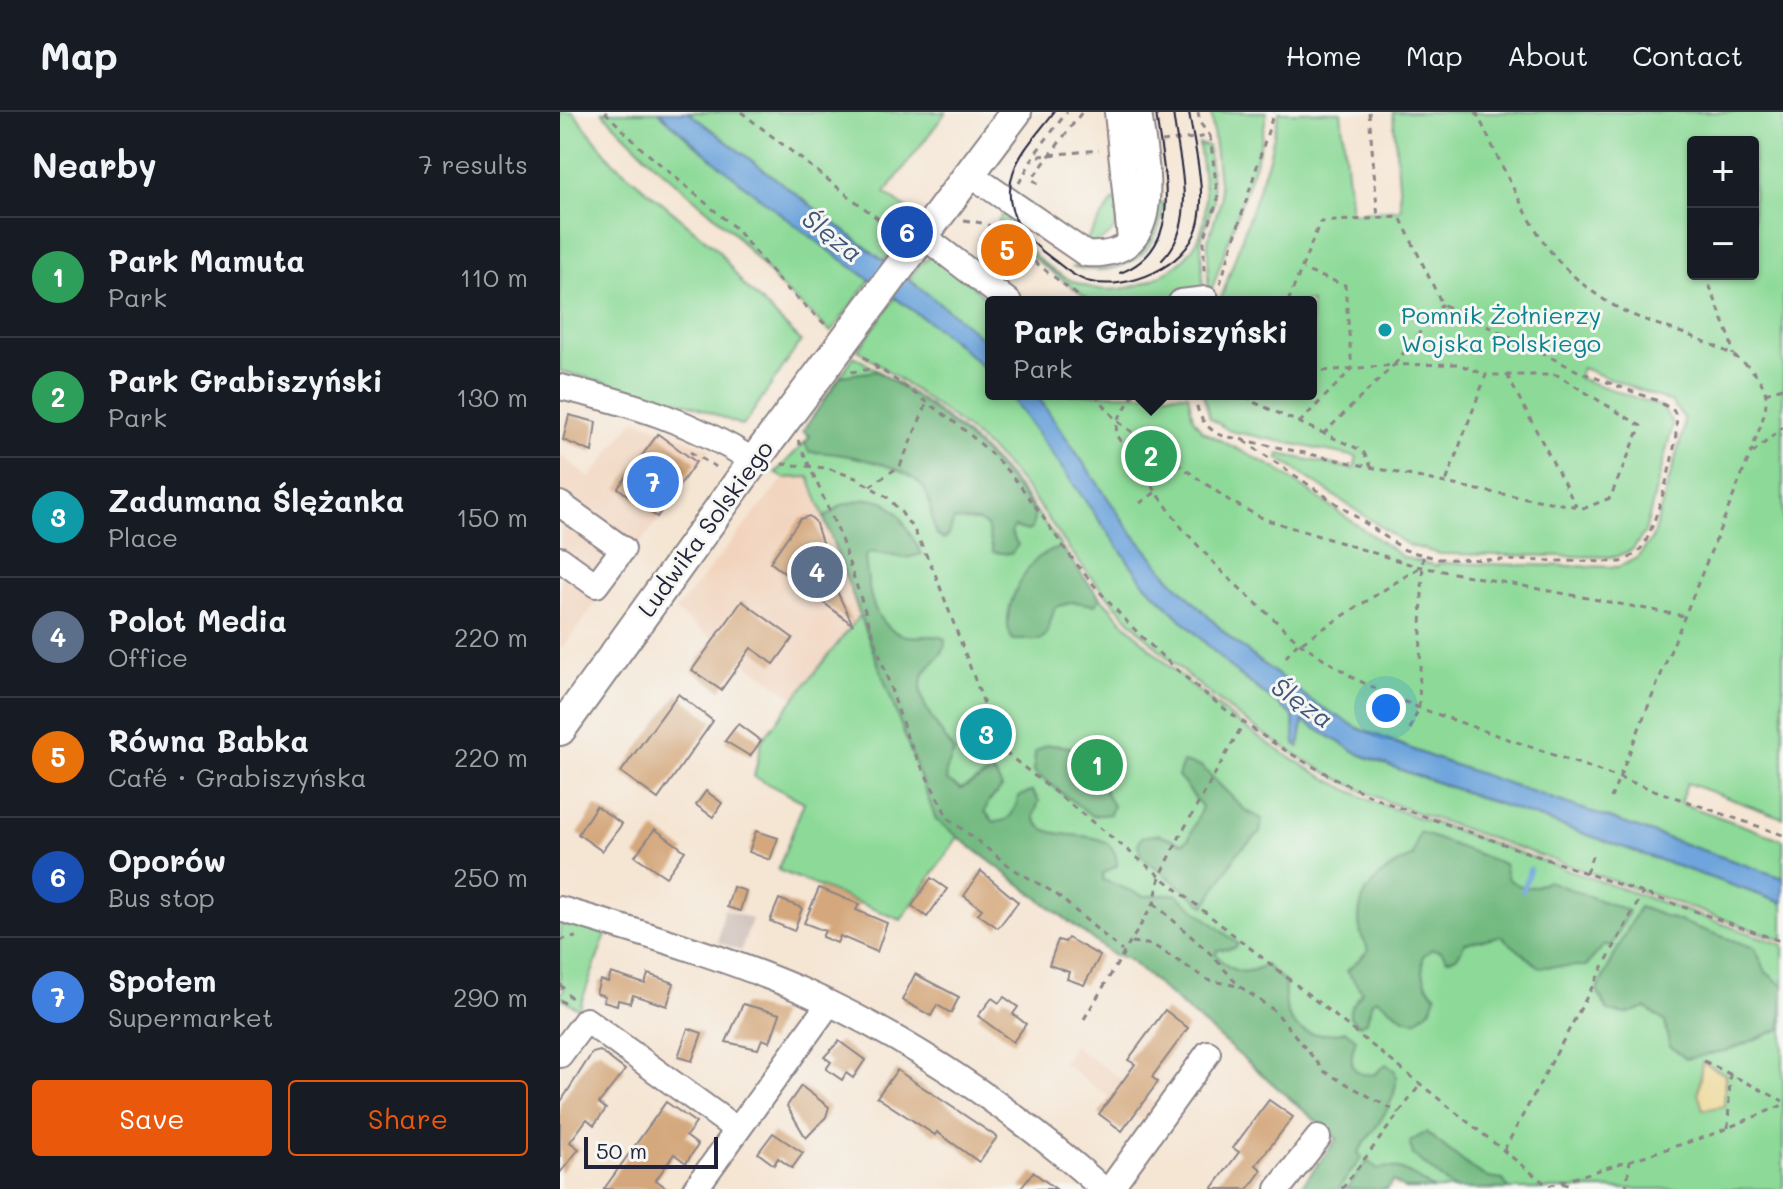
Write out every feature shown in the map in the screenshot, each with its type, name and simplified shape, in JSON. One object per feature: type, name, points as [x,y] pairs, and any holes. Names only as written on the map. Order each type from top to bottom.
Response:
[{"type":"main road","name":"Ludwika Solskiego","points":[[560,730],[766,462],[910,244],[970,174],[1016,112]]},
{"type":"street","points":[[1117,112],[1130,240]]},
{"type":"street","points":[[970,174],[1000,209],[1086,254],[1102,255],[1119,250],[1143,225],[1149,205],[1139,112]]},
{"type":"street","points":[[910,244],[999,296]]},
{"type":"street","points":[[560,387],[674,417],[766,462]]},
{"type":"street","points":[[560,504],[623,549],[596,585],[560,559]]},
{"type":"street","points":[[560,909],[712,957],[828,1005],[930,1058],[1035,1133],[1098,1187],[1208,1053]]},
{"type":"street","points":[[695,1189],[828,1005]]},
{"type":"street","points":[[560,1055],[586,1020],[736,1129]]},
{"type":"street","points":[[1278,1189],[1318,1138]]},
{"type":"path","points":[[605,112],[734,227],[782,284],[847,337],[879,368],[957,421],[1012,476],[1103,596],[1156,650],[1243,724],[1342,784],[1783,942]]},
{"type":"path","points":[[741,112],[910,244]]},
{"type":"path","points":[[987,224],[1067,112]]},
{"type":"path","points":[[1038,184],[1032,179],[1082,112]]},
{"type":"path","points":[[1198,112],[1200,123],[1210,136]]},
{"type":"path","points":[[1213,296],[1224,271],[1274,112]]},
{"type":"path","points":[[1369,112],[1378,219]]},
{"type":"path","points":[[1476,112],[1560,263],[1584,285],[1622,311],[1733,355],[1757,378],[1765,393],[1764,411],[1750,455],[1611,798]]},
{"type":"path","points":[[1244,441],[1405,550],[1439,559],[1621,562],[1640,549],[1651,525],[1676,441],[1677,417],[1670,407],[1562,363],[1442,304],[1400,217],[1320,222],[1291,296]]},
{"type":"path","points":[[964,220],[987,224],[1078,296]]},
{"type":"path","points":[[1299,423],[1352,369],[1345,285],[1302,269]]},
{"type":"path","points":[[1707,280],[1730,338],[1733,355]]},
{"type":"path","points":[[1323,434],[1394,365],[1442,304]]},
{"type":"path","points":[[1557,375],[1562,363]]},
{"type":"path","points":[[1196,400],[1199,415],[1208,428],[1244,441],[1577,508],[1593,508],[1610,498],[1641,426],[1557,375],[1486,375],[1458,364],[1394,365],[1317,372]]},
{"type":"path","points":[[839,373],[879,368]]},
{"type":"path","points":[[1446,482],[1486,375]]},
{"type":"path","points":[[1507,375],[1577,508]]},
{"type":"path","points":[[1765,393],[1783,388]]},
{"type":"path","points":[[1100,400],[1117,421],[1230,501],[1264,519],[1420,567],[1684,616]]},
{"type":"path","points":[[1130,400],[1117,421],[1116,435],[1195,545],[1300,642],[1355,679],[1419,708],[1783,835]]},
{"type":"path","points":[[1249,400],[1363,451],[1371,466]]},
{"type":"path","points":[[870,486],[900,466],[928,401]]},
{"type":"path","points":[[1750,455],[1783,427]]},
{"type":"path","points":[[795,437],[802,443],[839,533],[908,740],[948,818],[1012,868],[1056,894],[1122,951]]},
{"type":"path","points":[[766,462],[811,466],[842,473],[887,497],[901,512],[923,547],[1001,749],[1547,1187],[1728,1128],[1783,1103]]},
{"type":"path","points":[[1140,503],[1156,492]]},
{"type":"path","points":[[1410,729],[1419,708],[1420,567],[1423,554]]},
{"type":"path","points":[[1286,657],[1300,642],[1420,567]]},
{"type":"path","points":[[1084,1019],[1122,951],[1132,942],[1154,903],[1160,877],[1243,724]]},
{"type":"path","points":[[1586,873],[1594,851]]},
{"type":"path","points":[[1504,1150],[1643,893]]},
{"type":"path","points":[[1154,903],[1212,955],[1239,986],[1275,1011],[1325,1072],[1399,1113]]},
{"type":"path","points":[[1132,942],[1153,945],[1208,980],[1239,986]]},
{"type":"path","points":[[1704,1061],[1783,1103]]},
{"type":"path","points":[[1728,1128],[1730,1074]]},
{"type":"path","points":[[1342,1189],[1420,1085]]},
{"type":"path","points":[[1626,1189],[1630,1160]]},
{"type":"path","points":[[1559,1182],[1577,1189]]},
{"type":"shaded area","points":[[635,419],[711,449],[560,651],[560,455],[590,478]]},
{"type":"shaded area","points":[[809,477],[860,615],[795,699],[675,611],[784,478]]},
{"type":"shaded area","points":[[724,909],[752,919],[741,951],[718,942]]},
{"type":"shaded area","points":[[1073,1045],[1159,1107],[1147,1124],[1062,1063]]},
{"type":"green space","points":[[560,112],[573,112],[614,163],[717,249],[743,284],[801,341],[743,426],[687,403],[560,371]]},
{"type":"green space","points":[[602,112],[659,112],[697,147],[870,280],[831,332],[781,287],[732,231],[652,162]]},
{"type":"green space","points":[[688,112],[946,112],[885,193],[913,213],[900,228],[906,233],[884,261]]},
{"type":"green space","points":[[1211,112],[1267,112],[1259,151],[1212,289],[1208,287],[1208,240],[1221,200]]},
{"type":"green space","points":[[1279,112],[1341,112],[1351,213],[1401,209],[1393,112],[1783,112],[1783,818],[1687,783],[1680,803],[1783,840],[1783,878],[1434,758],[1358,728],[1313,702],[1231,639],[1170,578],[1129,529],[1040,400],[1189,400],[1193,418],[1202,431],[1277,469],[1403,557],[1437,566],[1438,563],[1618,567],[1636,559],[1652,539],[1683,432],[1684,418],[1671,402],[1582,368],[1578,378],[1662,407],[1673,424],[1645,532],[1632,550],[1615,557],[1440,554],[1408,545],[1278,458],[1279,454],[1354,469],[1357,457],[1230,431],[1210,418],[1205,400],[1317,400],[1317,296],[1222,296],[1269,158]]},
{"type":"green space","points":[[1199,144],[1208,146],[1214,201],[1201,241],[1203,288],[1199,293],[1179,296],[1084,296],[1017,246],[1019,240],[998,221],[1006,209],[1018,237],[1029,250],[1070,280],[1099,289],[1130,287],[1161,276],[1187,256],[1196,243],[1204,219]]},
{"type":"green space","points":[[1114,200],[1119,204],[1119,213],[1111,233],[1100,240],[1084,243]]},
{"type":"green space","points":[[1163,202],[1156,236],[1136,258],[1123,266],[1108,270],[1074,267],[1105,268],[1128,262],[1147,236],[1153,203]]},
{"type":"green space","points":[[936,254],[985,297],[985,341],[909,279],[921,263]]},
{"type":"green space","points":[[895,298],[955,341],[985,369],[985,400],[1014,400],[1144,583],[1232,669],[1293,716],[1295,744],[1299,746],[1303,721],[1361,755],[1783,903],[1783,940],[1398,806],[1353,786],[1269,738],[1193,680],[1123,613],[1079,563],[1018,479],[989,449],[858,350]]},
{"type":"green space","points":[[854,356],[917,397],[976,443],[1011,479],[1091,586],[1132,631],[1195,688],[1262,740],[1374,802],[1783,945],[1783,1189],[1405,1189],[1393,1181],[1387,1189],[1299,1189],[1337,1139],[1128,959],[1113,955],[958,837],[901,920],[778,870],[804,802],[754,777],[762,740],[860,615],[809,477],[784,478],[775,473],[810,437],[803,431]]},
{"type":"green space","points":[[876,371],[963,434],[1001,471],[1035,513],[1032,528],[1028,531],[1014,527],[1011,533],[1018,545],[1011,554],[993,552],[987,526],[978,521],[954,520],[949,535],[944,539],[937,535],[926,492],[906,474],[854,457],[809,452],[805,443],[810,436],[803,431],[841,376]]},
{"type":"green space","points":[[867,499],[884,501],[899,515],[922,554],[905,558],[871,552],[865,557],[866,569],[874,606],[886,625],[907,636],[945,639],[943,651],[923,677],[921,688],[927,710],[954,752],[946,771],[947,781],[961,789],[991,773],[996,775],[1002,788],[988,802],[985,812],[994,822],[1009,818],[1019,796],[1032,791],[1039,801],[1034,816],[1040,826],[1051,832],[1105,842],[1114,851],[1117,866],[1103,873],[1103,880],[1144,896],[1176,894],[1238,944],[1234,948],[1217,950],[1216,955],[1227,966],[1239,971],[1251,971],[1265,965],[1285,982],[1287,1011],[1298,1028],[1317,1034],[1346,1031],[1356,1039],[1352,1053],[1355,1070],[1375,1074],[1386,1064],[1395,1071],[1396,1082],[1390,1104],[1358,1153],[1362,1157],[1338,1189],[1299,1189],[1337,1139],[1128,959],[1113,955],[936,820],[824,518],[842,505]]},
{"type":"green space","points":[[1061,547],[1100,598],[1095,605],[1074,602],[1055,607],[1046,635],[1040,640],[1013,640],[1008,620],[1018,585],[1038,558]]},
{"type":"green space","points":[[1047,745],[1066,746],[1087,754],[1113,806],[1110,814],[1092,816],[1034,772],[1035,752]]},
{"type":"green space","points":[[1183,762],[1202,767],[1245,810],[1262,819],[1260,833],[1238,852],[1205,906],[1142,857],[1138,844],[1142,837],[1159,834],[1182,843],[1189,838],[1202,807],[1178,776]]},
{"type":"green space","points":[[1419,832],[1504,864],[1508,879],[1523,887],[1548,881],[1629,911],[1611,947],[1605,944],[1586,966],[1539,967],[1501,936],[1465,943],[1459,954],[1451,959],[1447,959],[1441,951],[1432,949],[1423,956],[1423,972],[1436,995],[1432,1007],[1416,1021],[1404,1018],[1377,999],[1372,1001],[1367,1021],[1359,1025],[1350,1017],[1350,1009],[1362,992],[1347,971],[1368,951],[1361,934],[1360,906],[1371,885],[1380,876],[1413,856]]},
{"type":"green space","points":[[1639,907],[1755,948],[1766,972],[1783,986],[1781,1029],[1729,1050],[1686,1059],[1669,1045],[1665,1022],[1646,1008],[1625,1014],[1608,1011],[1597,990]]},
{"type":"green space","points":[[560,919],[606,934],[579,1009],[560,997],[564,988],[560,985]]},
{"type":"green space","points":[[1426,1132],[1470,1167],[1489,1178],[1503,1180],[1509,1189],[1454,1189],[1413,1155],[1410,1142]]},
{"type":"green space","points":[[1368,1161],[1378,1169],[1386,1167],[1407,1172],[1433,1189],[1405,1189],[1393,1181],[1387,1189],[1347,1189]]},
{"type":"sand","points":[[1702,1062],[1725,1074],[1724,1106],[1703,1110],[1698,1093]]},
{"type":"water","name":"Ślęza","points":[[659,112],[688,112],[951,312],[985,341],[985,369],[933,325],[710,157]]},
{"type":"water","name":"Ślęza","points":[[1013,400],[1040,400],[1129,529],[1170,578],[1231,639],[1313,702],[1358,728],[1434,758],[1783,878],[1783,903],[1361,755],[1303,721],[1299,747],[1295,744],[1293,716],[1232,669],[1144,583]]},
{"type":"building","points":[[996,238],[1012,250],[1001,263],[986,251]]},
{"type":"building","points":[[569,415],[596,422],[592,452],[563,440]]},
{"type":"building","points":[[658,434],[696,462],[657,517],[618,488]]},
{"type":"building","points":[[809,516],[815,521],[827,558],[842,570],[833,583],[853,625],[770,562],[800,519]]},
{"type":"building","points":[[742,601],[793,638],[774,664],[751,648],[721,690],[692,670]]},
{"type":"building","points":[[678,694],[713,721],[658,799],[621,772]]},
{"type":"building","points":[[738,724],[761,741],[750,756],[725,741]]},
{"type":"building","points":[[706,791],[722,803],[713,817],[696,805]]},
{"type":"building","points":[[596,806],[622,824],[602,851],[578,834]]},
{"type":"building","points":[[655,829],[685,851],[666,877],[635,856]]},
{"type":"building","points":[[756,831],[778,838],[770,860],[749,852]]},
{"type":"building","points":[[981,871],[1018,902],[998,928],[978,914],[982,909],[964,896]]},
{"type":"building","points":[[931,878],[947,889],[927,917],[912,906]]},
{"type":"building","points":[[733,887],[746,891],[740,911],[727,907]]},
{"type":"building","points":[[819,888],[859,904],[856,910],[887,923],[877,952],[840,936],[837,943],[822,937],[825,931],[804,923]]},
{"type":"building","points":[[779,899],[802,908],[794,931],[770,921]]},
{"type":"building","points":[[1068,938],[1100,956],[1084,985],[1067,979],[1069,972],[1049,965],[1058,940],[1065,942]]},
{"type":"building","points":[[611,973],[645,984],[648,974],[674,983],[667,1006],[633,995],[630,1003],[618,1000],[617,1005],[603,1001],[605,996],[596,993],[600,980],[608,982]]},
{"type":"building","points":[[915,974],[959,997],[951,1013],[937,1005],[931,1016],[902,1000]]},
{"type":"building","points":[[1004,997],[1018,1007],[1013,1014],[1026,1024],[1013,1042],[978,1016],[992,998],[999,1003]]},
{"type":"building","points":[[743,1004],[780,1014],[770,1042],[762,1039],[758,1049],[726,1042]]},
{"type":"building","points":[[1165,1010],[1188,1028],[1152,1077],[1158,1082],[1122,1131],[1099,1114],[1135,1064],[1128,1060]]},
{"type":"building","points":[[688,1028],[702,1033],[692,1061],[678,1057]]},
{"type":"building","points":[[839,1041],[865,1060],[853,1078],[846,1073],[842,1080],[826,1069],[831,1062],[824,1057]]},
{"type":"building","points":[[600,1051],[625,1070],[599,1103],[606,1109],[594,1125],[587,1119],[570,1142],[579,1149],[560,1173],[560,1103],[592,1053]]},
{"type":"building","points":[[897,1070],[997,1137],[979,1162],[937,1132],[935,1135],[877,1097]]},
{"type":"building","points":[[801,1086],[829,1107],[826,1117],[806,1138],[787,1106]]},
{"type":"building","points":[[1269,1100],[1293,1117],[1256,1165],[1262,1170],[1248,1189],[1212,1189],[1239,1152],[1233,1148]]},
{"type":"building","points":[[666,1102],[696,1123],[686,1136],[698,1145],[686,1163],[674,1154],[656,1180],[668,1189],[604,1189]]},
{"type":"building","points":[[773,1133],[803,1153],[792,1168],[778,1158],[774,1165],[758,1153]]},
{"type":"building","points":[[1033,1172],[1056,1189],[1020,1189]]},
{"type":"waterway","points":[[1523,891],[1530,869]]},
{"type":"tram line","points":[[1054,112],[1016,165],[1010,187],[1013,212],[1033,243],[1062,267],[1086,281],[1106,284],[1154,273],[1181,254],[1191,242],[1197,228],[1201,200],[1189,112]]},
{"type":"tram line","points":[[1120,273],[1141,261],[1155,245],[1163,225],[1165,181],[1156,112]]},
{"type":"tram line","points":[[1162,260],[1174,245],[1183,209],[1182,170],[1173,112]]},
{"type":"place","name":"Oporów","points":[[907,232]]},
{"type":"place","name":"Równa Babka","points":[[1007,250]]},
{"type":"place","name":"Pomnik Żołnierzy Wojska Polskiego","points":[[1385,330]]},
{"type":"place","name":"Park Grabiszyński","points":[[1151,456]]},
{"type":"place","name":"Społem","points":[[653,482]]},
{"type":"place","name":"Polot Media","points":[[817,572]]},
{"type":"place","name":"Zadumana Ślężanka","points":[[986,734]]},
{"type":"place","name":"Park Mamuta","points":[[1097,765]]}]
